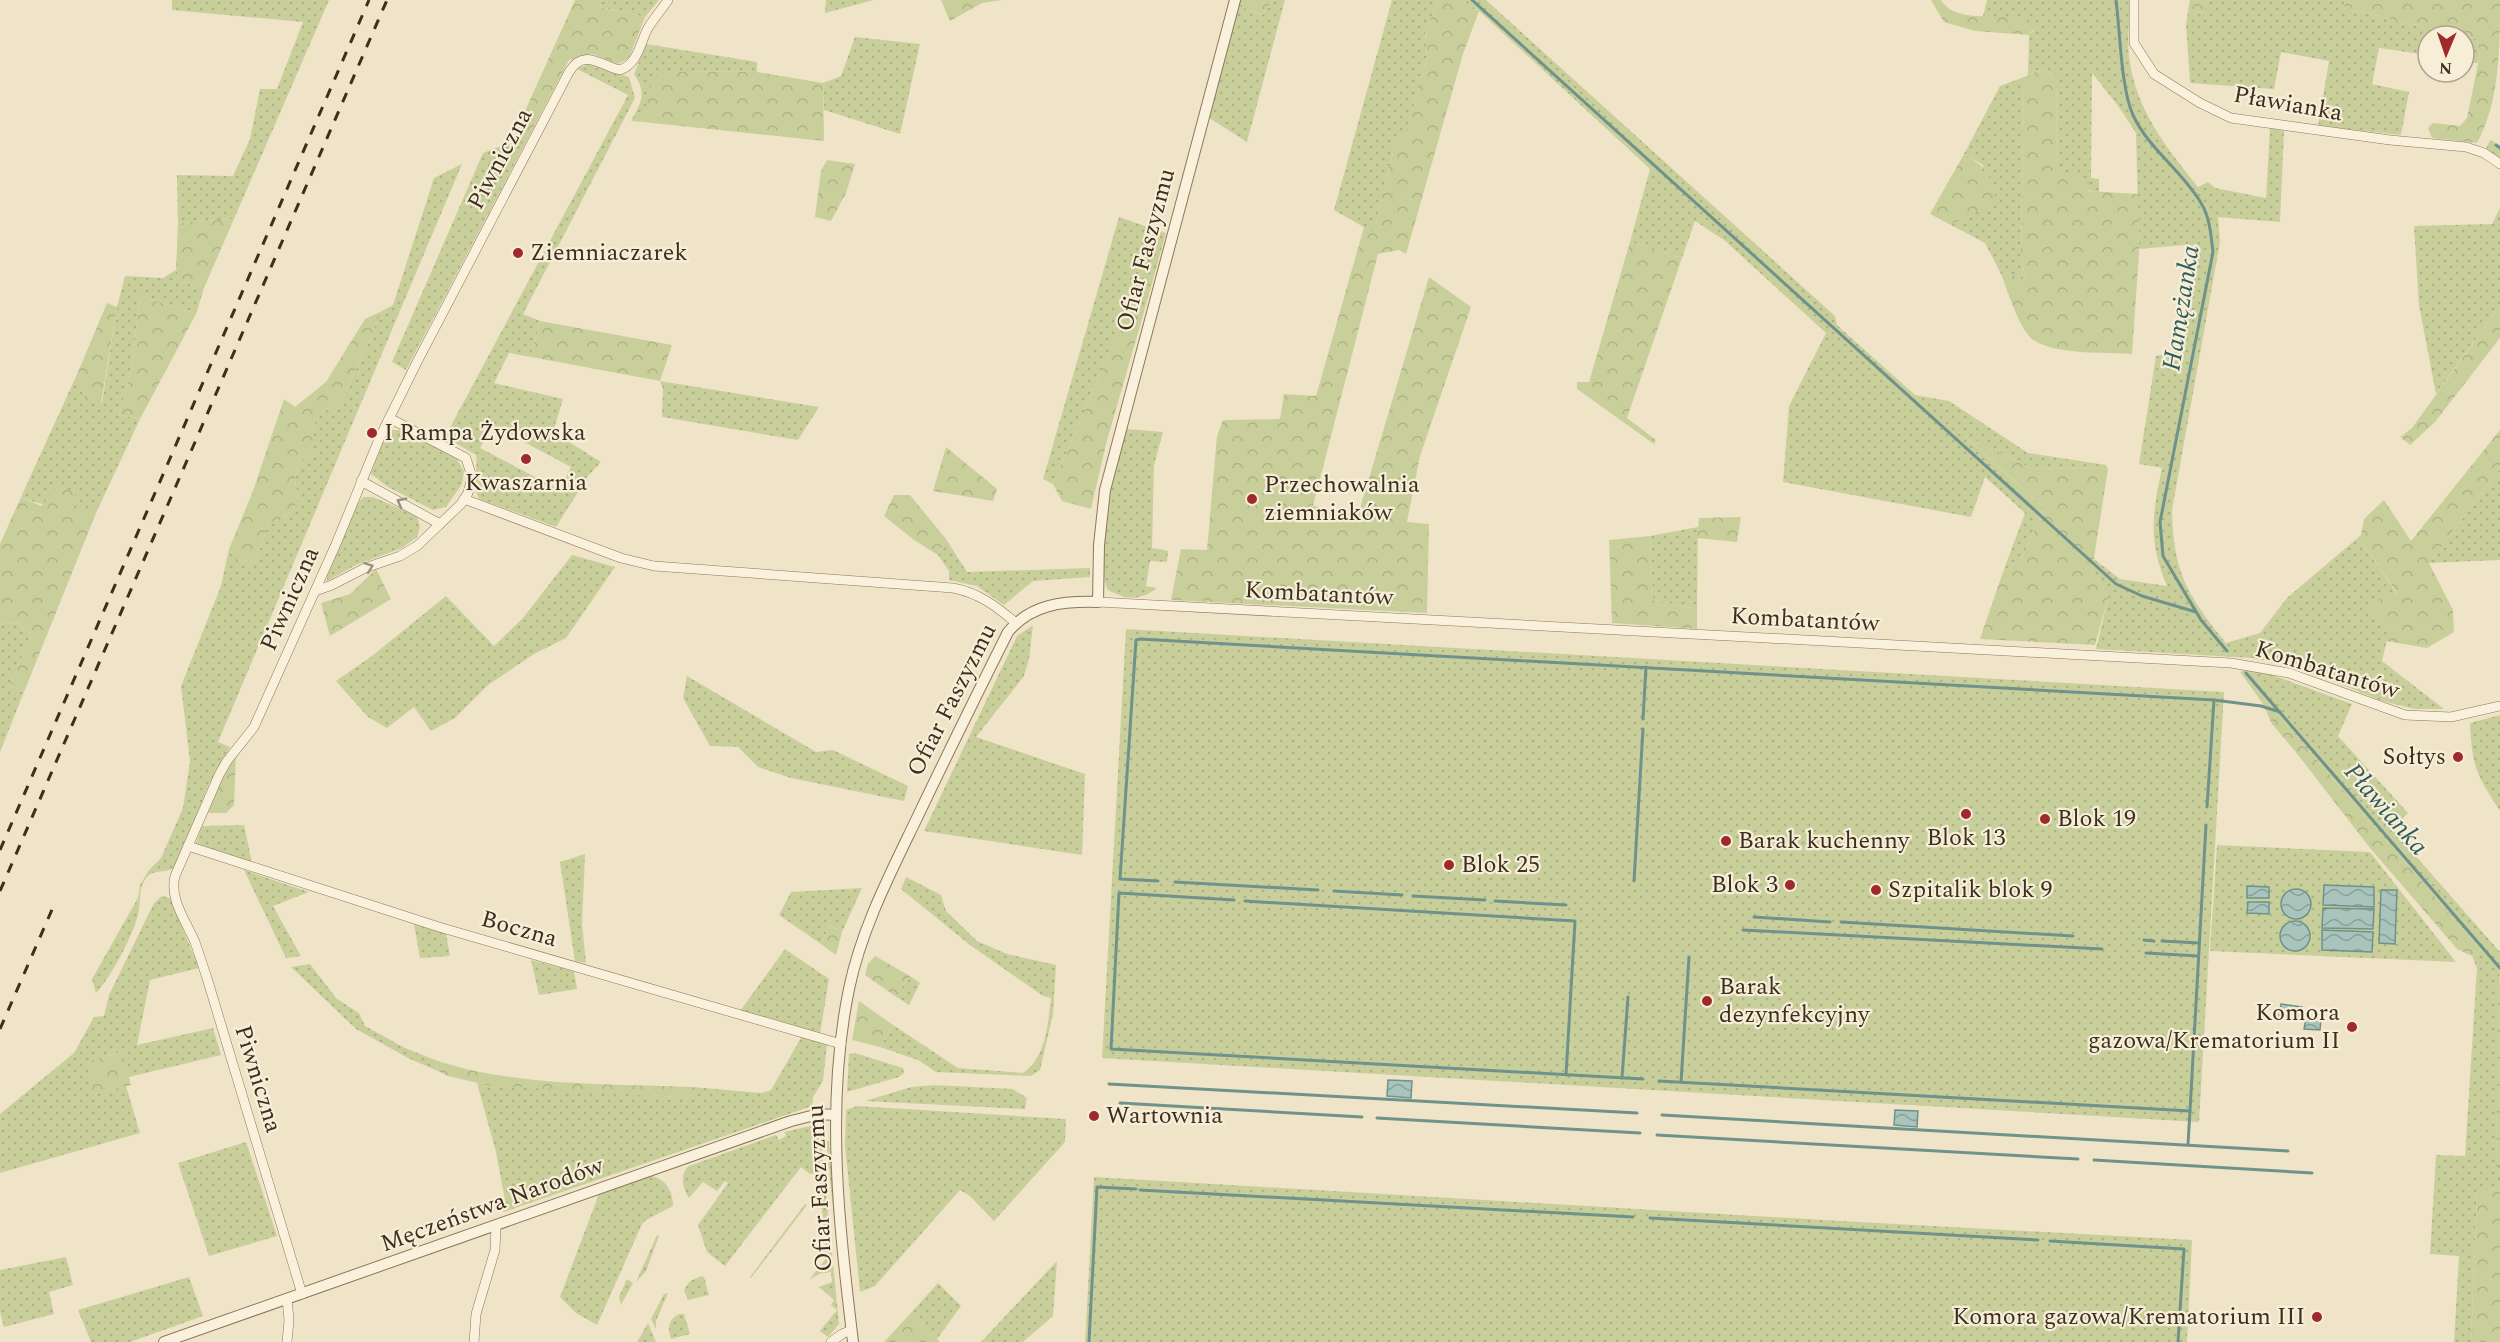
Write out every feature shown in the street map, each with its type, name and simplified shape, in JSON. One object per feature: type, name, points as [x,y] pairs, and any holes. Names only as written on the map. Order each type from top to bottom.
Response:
[{"type":"street","name":"Piwniczna","points":[[302,1294],[207,978],[173,889],[175,876],[227,761],[254,727],[389,418],[569,72],[574,65],[585,59],[620,70],[628,67],[648,27],[668,0]]},
{"type":"street","name":"Ofiar Faszyzmu","points":[[852,1336],[836,1162],[835,1115],[841,1044],[849,989],[870,921],[894,866],[1008,632],[1016,623],[1036,609],[1068,601],[1098,602],[1099,545],[1105,490],[1235,0]]},
{"type":"street","name":"Pławianka","points":[[2134,0],[2134,44],[2154,74],[2231,118],[2390,140],[2466,147],[2484,153],[2500,164]]},
{"type":"street","points":[[315,591],[365,568],[400,556],[417,546],[464,499],[470,489],[472,477],[466,458],[389,418]]},
{"type":"street","points":[[361,481],[440,524]]},
{"type":"street","points":[[464,499],[637,562],[685,569],[953,588],[965,590],[985,599],[1016,623]]},
{"type":"street","name":"Kombatantów","points":[[1098,602],[2231,663],[2289,673],[2405,714],[2451,717],[2500,706]]},
{"type":"street","name":"Boczna","points":[[188,846],[439,927],[841,1044]]},
{"type":"street","name":"Męczeństwa Narodów","points":[[164,1342],[792,1121],[819,1114],[835,1115]]},
{"type":"street","points":[[474,1342],[476,1314],[495,1250],[496,1227]]},
{"type":"street","points":[[287,1299],[290,1320],[287,1342]]},
{"type":"street","points":[[831,1342],[842,1334],[852,1336]]},
{"type":"green space","points":[[172,0],[329,0],[234,219],[178,223],[177,175],[233,176],[250,139],[260,89],[277,89],[303,22],[172,10]]},
{"type":"green space","points":[[575,0],[602,0],[600,7],[645,17],[629,58],[618,64],[592,54],[569,60],[523,148],[511,142]]},
{"type":"green space","points":[[602,0],[659,0],[645,17],[600,7]]},
{"type":"green space","points":[[826,0],[874,0],[825,13]]},
{"type":"green space","points":[[941,0],[1002,0],[982,3],[950,21]]},
{"type":"green space","points":[[1241,0],[1273,0],[1262,15],[1239,6]]},
{"type":"green space","points":[[1273,0],[1285,0],[1247,142],[1206,116],[1239,6],[1262,15]]},
{"type":"green space","points":[[1392,0],[1439,0],[1425,30],[1427,58],[1406,133],[1396,139],[1374,233],[1334,210]]},
{"type":"green space","points":[[1439,0],[1461,0],[1479,11],[1463,54],[1406,254],[1399,250],[1378,254],[1313,506],[1358,515],[1429,277],[1471,307],[1420,456],[1407,522],[1429,524],[1427,613],[1171,600],[1181,549],[1207,550],[1217,436],[1223,420],[1280,419],[1284,394],[1316,396],[1364,227],[1374,232],[1396,139],[1406,132],[1427,58],[1425,30]]},
{"type":"green space","points":[[1461,0],[1486,0],[1835,316],[1837,325],[1915,395],[1949,401],[2028,453],[2106,465],[2108,469],[2030,468],[1964,435],[2044,508],[2022,558],[2003,572],[2025,513],[1985,477],[1971,517],[1783,482],[1789,406],[1826,333],[1724,240],[1695,221],[1682,258],[1630,242],[1650,169],[1479,11]]},
{"type":"green space","points":[[1931,0],[1941,0],[1949,8],[1972,16],[2014,17],[2037,23],[2029,35],[1975,31],[1944,22]]},
{"type":"green space","points":[[1987,0],[2130,0],[2129,56],[2138,93],[2164,142],[2198,187],[2208,182],[2215,188],[2266,198],[2270,128],[2284,131],[2280,222],[2218,217],[2220,242],[2172,510],[2173,532],[2180,567],[2192,597],[2226,643],[2260,633],[2287,598],[2361,535],[2360,540],[2398,595],[2382,661],[2444,709],[2415,709],[2382,701],[2305,670],[2253,658],[2096,649],[2108,598],[2092,570],[2094,559],[2120,579],[2167,586],[2154,541],[2154,514],[2162,468],[2139,464],[2156,356],[2181,350],[2199,251],[2184,245],[2139,249],[2136,133],[2092,73],[2091,178],[2099,179],[2099,192],[2057,174],[2056,75],[2040,70],[2028,75],[2029,35],[2034,30],[1983,16]]},
{"type":"green space","points":[[2190,0],[2207,0],[2205,13],[2188,10]]},
{"type":"green space","points":[[2207,0],[2345,0],[2344,8],[2416,25],[2416,53],[2379,48],[2372,84],[2409,92],[2401,135],[2318,126],[2329,61],[2281,52],[2274,89],[2190,83],[2186,25],[2188,10],[2204,13]]},
{"type":"green space","points":[[2345,0],[2500,0],[2499,55],[2494,92],[2485,127],[2477,143],[2432,138],[2428,128],[2433,123],[2460,126],[2467,118],[2474,84],[2476,84],[2480,54],[2476,39],[2476,24],[2416,25],[2344,8]]},
{"type":"green space","points":[[855,37],[920,44],[900,134],[824,110],[823,83],[841,76]]},
{"type":"green space","points":[[2476,39],[2480,54],[2478,63],[2476,63]]},
{"type":"green space","points":[[646,44],[757,62],[757,72],[687,71],[654,76],[643,122],[631,121],[642,98],[641,87],[634,74]]},
{"type":"green space","points":[[588,64],[629,77],[635,98],[523,314],[540,321],[531,357],[509,353],[494,383],[563,399],[553,432],[601,462],[588,476],[556,527],[479,499],[476,490],[476,455],[445,437],[628,95],[577,69]],"holes":[[[492,425],[571,467],[560,490],[480,448]]]},
{"type":"green space","points":[[2040,70],[2056,75],[2057,174],[2066,176],[2073,174],[2088,179],[2089,191],[2138,194],[2139,254],[2132,354],[2069,351],[2035,341],[2019,321],[2001,274],[2025,277],[2021,254],[2024,77]]},
{"type":"green space","points":[[687,71],[757,72],[823,83],[824,141],[643,122],[653,76]]},
{"type":"green space","points":[[2024,77],[2021,254],[2025,278],[2001,274],[1985,243],[1951,225],[1974,210],[1987,210],[1983,165],[1964,154],[2000,86]]},
{"type":"green space","points":[[2490,140],[2500,145],[2500,162],[2486,149]]},
{"type":"green space","points":[[511,142],[523,148],[406,370],[392,362],[483,153]]},
{"type":"green space","points":[[1964,154],[1978,163],[1987,173],[1996,200],[1987,210],[1974,211],[1951,225],[1930,214]]},
{"type":"green space","points":[[827,160],[855,164],[846,193],[831,221],[815,217],[821,171]]},
{"type":"green space","points":[[462,164],[218,742],[230,747],[209,784],[175,867],[153,873],[143,882],[138,915],[131,934],[115,967],[96,993],[92,979],[138,898],[140,885],[149,870],[161,858],[183,808],[190,761],[181,686],[221,586],[229,549],[236,560],[255,563],[268,525],[292,512],[298,500],[295,480],[299,461],[313,454],[315,421],[324,412],[341,403],[382,311],[393,305],[434,178]]},
{"type":"green space","points":[[2500,208],[2500,306],[2436,394],[2419,305],[2414,226],[2492,224]]},
{"type":"green space","points":[[1119,217],[1166,233],[1146,305],[1131,302],[1053,484],[1043,479]]},
{"type":"green space","points":[[234,219],[204,288],[181,282],[176,270],[178,223]]},
{"type":"green space","points":[[1630,242],[1682,258],[1627,418],[1656,440],[1654,444],[1577,389],[1577,382],[1589,382]]},
{"type":"green space","points":[[176,270],[182,282],[204,288],[196,314],[140,296],[131,372],[119,415],[140,419],[96,513],[49,506],[21,497],[78,372],[85,398],[102,403],[117,307],[125,276],[163,278]]},
{"type":"green space","points":[[140,296],[196,314],[140,419],[119,415],[131,372]]},
{"type":"green space","points":[[1131,302],[1146,305],[1106,444],[1091,509],[1062,501],[1053,484]]},
{"type":"green space","points":[[107,303],[117,307],[101,404],[85,399],[78,372]]},
{"type":"green space","points":[[2500,306],[2500,338],[2435,422],[2410,445],[2400,437],[2412,428]]},
{"type":"green space","points":[[382,311],[341,403],[324,412],[315,421],[313,454],[299,461],[295,480],[298,500],[292,512],[268,525],[255,563],[236,560],[229,549],[253,491],[284,399],[295,407],[326,382],[365,319]]},
{"type":"green space","points":[[540,321],[672,345],[660,381],[531,357]]},
{"type":"green space","points":[[660,381],[819,407],[798,440],[662,417],[663,389]]},
{"type":"green space","points":[[1127,429],[1163,432],[1154,465],[1152,548],[1168,551],[1167,562],[1150,561],[1146,586],[1157,588],[1145,595],[1133,598],[1108,590],[1103,574],[1101,554],[1106,510]]},
{"type":"green space","points":[[390,430],[404,430],[457,459],[464,471],[462,484],[446,507],[433,510],[388,487],[371,474],[385,435]]},
{"type":"green space","points":[[2500,430],[2500,469],[2429,563],[2453,610],[2454,632],[2427,648],[2386,641],[2388,632],[2368,609],[2384,595],[2398,594],[2360,540],[2364,519],[2384,500],[2411,541]]},
{"type":"green space","points":[[1962,433],[2030,468],[2108,469],[2092,570],[2108,598],[2095,645],[1980,639],[2003,572],[2022,558],[2044,508]]},
{"type":"green space","points":[[946,447],[997,489],[993,501],[933,491]]},
{"type":"green space","points":[[2500,469],[2500,560],[2429,563]]},
{"type":"green space","points":[[58,486],[76,492],[74,508],[96,513],[24,692],[10,686],[31,634],[19,624],[0,622],[0,544],[21,497],[41,506]]},
{"type":"green space","points":[[894,495],[910,495],[946,539],[938,555],[914,540],[884,516]]},
{"type":"green space","points":[[363,497],[373,497],[417,516],[420,527],[417,537],[402,548],[356,565],[327,581],[327,574],[354,508]]},
{"type":"green space","points":[[1741,517],[1737,542],[1697,538],[1699,518]]},
{"type":"green space","points":[[1698,527],[1697,609],[1653,600],[1650,536]]},
{"type":"green space","points":[[1650,536],[1653,600],[1697,609],[1697,629],[1612,623],[1609,540]]},
{"type":"green space","points":[[946,539],[967,572],[1090,568],[1090,577],[1033,581],[1004,605],[977,586],[949,580],[949,571],[938,555]]},
{"type":"green space","points":[[572,555],[615,567],[566,638],[534,654],[488,685],[455,718],[431,731],[414,707],[387,728],[368,717],[336,681],[372,656],[446,596],[494,646],[523,618]]},
{"type":"green space","points":[[376,569],[391,599],[330,636],[321,603],[350,594]]},
{"type":"green space","points":[[0,622],[19,624],[31,634],[10,686],[24,692],[0,752]]},
{"type":"green space","points":[[1033,625],[1029,659],[1024,676],[976,737],[1085,774],[1082,855],[924,831],[1017,636]]},
{"type":"green space","points":[[1126,629],[2224,692],[2199,1122],[1102,1058]]},
{"type":"green space","points":[[2250,667],[2352,704],[2338,736],[2408,813],[2392,829],[2500,952],[2496,1166],[2500,1166],[2500,1190],[2477,1189],[2471,1342],[2454,1342],[2459,1256],[2430,1254],[2436,1155],[2465,1156],[2477,968],[2472,956],[2481,950],[2266,701],[2262,702],[2240,672]]},
{"type":"green space","points":[[687,676],[816,752],[833,750],[908,786],[904,801],[791,778],[758,767],[738,747],[710,746],[683,698]]},
{"type":"green space","points":[[2266,701],[2481,950],[2472,956],[2457,949],[2370,848],[2272,724],[2262,702]]},
{"type":"green space","points":[[2500,715],[2500,811],[2485,788],[2477,770],[2472,750],[2470,723]]},
{"type":"green space","points":[[236,754],[234,805],[226,813],[208,813],[225,770]]},
{"type":"green space","points":[[244,825],[252,863],[196,843],[202,826]]},
{"type":"green space","points":[[2217,845],[2370,852],[2456,962],[2210,951]]},
{"type":"green space","points":[[585,854],[582,924],[586,963],[575,961],[560,862]]},
{"type":"green space","points":[[244,870],[309,892],[273,906],[301,956],[286,958]]},
{"type":"green space","points":[[906,877],[941,895],[946,911],[977,941],[1007,954],[1056,965],[1053,1014],[1040,1070],[1031,1076],[936,1072],[918,1060],[880,1047],[893,1025],[958,1068],[1023,1073],[1037,1059],[1049,1019],[1051,998],[1043,996],[970,945],[901,889]]},
{"type":"green space","points":[[862,888],[842,932],[830,925],[821,944],[779,915],[791,892]]},
{"type":"green space","points":[[162,896],[170,898],[199,968],[150,980],[137,1045],[213,1028],[221,1055],[129,1077],[121,1052],[87,1062],[94,1094],[126,1086],[140,1133],[0,1173],[0,1114],[74,1053],[94,1017],[104,1016],[109,995],[154,903]]},
{"type":"green space","points":[[414,924],[446,934],[450,956],[420,958]]},
{"type":"green space","points":[[830,925],[842,932],[836,955],[821,944]]},
{"type":"green space","points":[[785,949],[829,979],[820,1034],[740,1011]]},
{"type":"green space","points":[[875,956],[910,976],[895,996],[865,975],[868,964]]},
{"type":"green space","points":[[531,960],[574,971],[577,989],[539,995]]},
{"type":"green space","points":[[310,964],[337,999],[359,1013],[365,1026],[405,1048],[435,1060],[438,1071],[408,1058],[356,1029],[291,967]]},
{"type":"green space","points":[[910,976],[920,983],[909,1005],[895,996]]},
{"type":"green space","points":[[2498,981],[2500,982],[2500,1166],[2496,1166]]},
{"type":"green space","points":[[859,1001],[893,1025],[880,1047],[852,1040]]},
{"type":"green space","points":[[802,1036],[827,1044],[823,1081],[813,1097],[812,1106],[504,1212],[501,1206],[505,1200],[496,1152],[477,1083],[693,1098],[693,1087],[761,1093],[771,1090]]},
{"type":"green space","points":[[122,1052],[131,1085],[94,1094],[86,1062]]},
{"type":"green space","points":[[855,1053],[903,1068],[904,1073],[899,1077],[847,1092],[849,1054]]},
{"type":"green space","points":[[435,1060],[466,1069],[530,1079],[595,1084],[693,1087],[693,1098],[486,1085],[448,1076],[438,1071]]},
{"type":"green space","points":[[934,1085],[1013,1089],[1027,1098],[1025,1109],[865,1101],[911,1087]]},
{"type":"green space","points":[[857,1106],[1066,1119],[1065,1142],[994,1221],[970,1196],[960,1190],[875,1286],[860,1292],[845,1146],[846,1110]]},
{"type":"green space","points":[[815,1125],[821,1142],[839,1324],[828,1337],[820,1331],[837,1310],[831,1305],[834,1300],[819,1287],[832,1282],[831,1272],[819,1274],[809,1280],[828,1256],[822,1251],[826,1237],[816,1172],[810,1174],[801,1167],[725,1266],[707,1252],[698,1225],[728,1183],[725,1181],[717,1191],[703,1182],[689,1198],[683,1182],[684,1174],[689,1166],[776,1135],[779,1140],[786,1136],[784,1132]]},
{"type":"green space","points":[[826,1141],[829,1141],[839,1265]]},
{"type":"green space","points":[[246,1142],[277,1236],[209,1256],[178,1163]]},
{"type":"green space","points":[[649,1176],[664,1182],[672,1195],[673,1206],[642,1224],[597,1325],[576,1313],[560,1297],[599,1194]]},
{"type":"green space","points":[[1094,1177],[2192,1240],[2187,1342],[1085,1342]]},
{"type":"green space","points":[[2477,1188],[2500,1190],[2500,1342],[2471,1342]]},
{"type":"green space","points":[[805,1204],[807,1205],[751,1278],[750,1277]]},
{"type":"green space","points":[[657,1235],[659,1236],[646,1271],[636,1282]]},
{"type":"green space","points":[[66,1257],[73,1285],[49,1292],[54,1314],[4,1327],[0,1312],[0,1270]]},
{"type":"green space","points":[[1057,1261],[1053,1316],[1023,1342],[981,1342]]},
{"type":"green space","points":[[189,1277],[203,1316],[130,1342],[91,1342],[78,1310]]},
{"type":"green space","points":[[704,1277],[709,1295],[688,1300],[684,1290],[690,1281]]},
{"type":"green space","points":[[627,1279],[633,1283],[621,1305],[619,1297]]},
{"type":"green space","points":[[938,1283],[961,1306],[937,1339],[940,1342],[935,1342],[937,1340],[909,1315]]},
{"type":"green space","points":[[668,1293],[656,1321],[656,1329],[651,1319],[664,1294]]},
{"type":"green space","points":[[679,1314],[684,1314],[690,1334],[671,1339],[669,1324]]},
{"type":"green space","points":[[909,1315],[937,1340],[935,1342],[884,1342]]},
{"type":"green space","points":[[648,1323],[656,1342],[637,1342]]},
{"type":"water","points":[[2324,885],[2374,887],[2374,907],[2323,905]]},
{"type":"water","points":[[2247,886],[2269,887],[2269,898],[2247,898]]},
{"type":"water","points":[[2296,889],[2302,890],[2310,898],[2310,910],[2302,918],[2296,919],[2290,918],[2282,910],[2281,904],[2282,898],[2290,890]]},
{"type":"water","points":[[2381,890],[2397,890],[2395,944],[2379,943]]},
{"type":"water","points":[[2248,902],[2269,902],[2269,914],[2247,913]]},
{"type":"water","points":[[2323,908],[2374,909],[2373,929],[2322,928]]},
{"type":"water","points":[[2295,921],[2301,922],[2309,930],[2309,942],[2301,950],[2295,951],[2289,950],[2281,942],[2280,936],[2281,930],[2289,922]]},
{"type":"water","points":[[2322,930],[2373,932],[2372,952],[2322,950]]},
{"type":"water","points":[[2281,1004],[2302,1007],[2300,1019],[2279,1016]]},
{"type":"water","points":[[2306,1018],[2321,1019],[2320,1030],[2304,1029]]},
{"type":"water","points":[[1388,1080],[1412,1081],[1411,1098],[1387,1096]]},
{"type":"water","points":[[1895,1110],[1918,1111],[1917,1127],[1894,1125]]},
{"type":"waterway","points":[[1472,0],[2116,584],[2142,596],[2196,612]]},
{"type":"waterway","name":"Hamężanka","points":[[2116,0],[2123,75],[2133,115],[2147,138],[2193,191],[2204,208],[2210,227],[2213,252],[2160,522],[2163,556],[2201,620],[2227,651]]},
{"type":"waterway","points":[[2496,145],[2500,148]]},
{"type":"waterway","points":[[1158,881],[1120,879],[1136,640],[1140,639],[2214,700],[2261,706],[2280,712]]},
{"type":"waterway","points":[[1643,719],[1646,667]]},
{"type":"waterway","name":"Pławianka","points":[[2246,673],[2500,968]]},
{"type":"waterway","points":[[2207,807],[2214,700]]},
{"type":"waterway","points":[[1634,881],[1643,729]]},
{"type":"waterway","points":[[1659,1081],[2190,1111],[2206,825]]},
{"type":"waterway","points":[[1175,882],[1318,890]]},
{"type":"waterway","points":[[1334,891],[1402,895]]},
{"type":"waterway","points":[[1234,900],[1119,893],[1111,1049],[1643,1079]]},
{"type":"waterway","points":[[1413,896],[1485,900]]},
{"type":"waterway","points":[[1245,901],[1575,921],[1566,1075]]},
{"type":"waterway","points":[[1495,901],[1566,905]]},
{"type":"waterway","points":[[1754,917],[1830,922]]},
{"type":"waterway","points":[[1841,922],[2073,936]]},
{"type":"waterway","points":[[1743,930],[2102,949]]},
{"type":"waterway","points":[[2144,940],[2154,941]]},
{"type":"waterway","points":[[2162,941],[2199,943]]},
{"type":"waterway","points":[[2146,953],[2198,956]]},
{"type":"waterway","points":[[1681,1082],[1689,957]]},
{"type":"waterway","points":[[1622,1078],[1628,997]]},
{"type":"waterway","points":[[1109,1084],[1637,1113]]},
{"type":"waterway","points":[[1120,1103],[1362,1117]]},
{"type":"waterway","points":[[2188,1144],[2190,1111]]},
{"type":"waterway","points":[[1662,1115],[2288,1151]]},
{"type":"waterway","points":[[1377,1118],[1640,1133]]},
{"type":"waterway","points":[[1657,1135],[2078,1159]]},
{"type":"waterway","points":[[2094,1160],[2312,1173]]},
{"type":"waterway","points":[[1089,1342],[1097,1187],[1136,1189]]},
{"type":"waterway","points":[[1140,1190],[1633,1217]]},
{"type":"waterway","points":[[1650,1218],[2038,1240]]},
{"type":"waterway","points":[[2050,1241],[2184,1249],[2178,1342]]},
{"type":"railway","points":[[0,850],[369,0]]},
{"type":"railway","points":[[0,891],[387,0]]},
{"type":"railway","points":[[0,1029],[54,905]]},
{"type":"place","name":"Ziemniaczarek","points":[[518,253]]},
{"type":"place","name":"I Rampa Żydowska","points":[[372,433]]},
{"type":"place","name":"Kwaszarnia","points":[[526,459]]},
{"type":"place","name":"Przechowalnia ziemniaków","points":[[1252,499]]},
{"type":"place","name":"Sołtys","points":[[2458,757]]},
{"type":"place","name":"Blok 13","points":[[1966,814]]},
{"type":"place","name":"Blok 19","points":[[2045,819]]},
{"type":"place","name":"Barak kuchenny","points":[[1726,841]]},
{"type":"place","name":"Blok 25","points":[[1449,865]]},
{"type":"place","name":"Blok 3","points":[[1790,885]]},
{"type":"place","name":"Szpitalik blok 9","points":[[1876,890]]},
{"type":"place","name":"Barak dezynfekcyjny","points":[[1707,1001]]},
{"type":"place","name":"Komora gazowa/Krematorium II","points":[[2352,1027]]},
{"type":"place","name":"Wartownia","points":[[1094,1116]]},
{"type":"place","name":"Komora gazowa/Krematorium III","points":[[2317,1317]]}]
